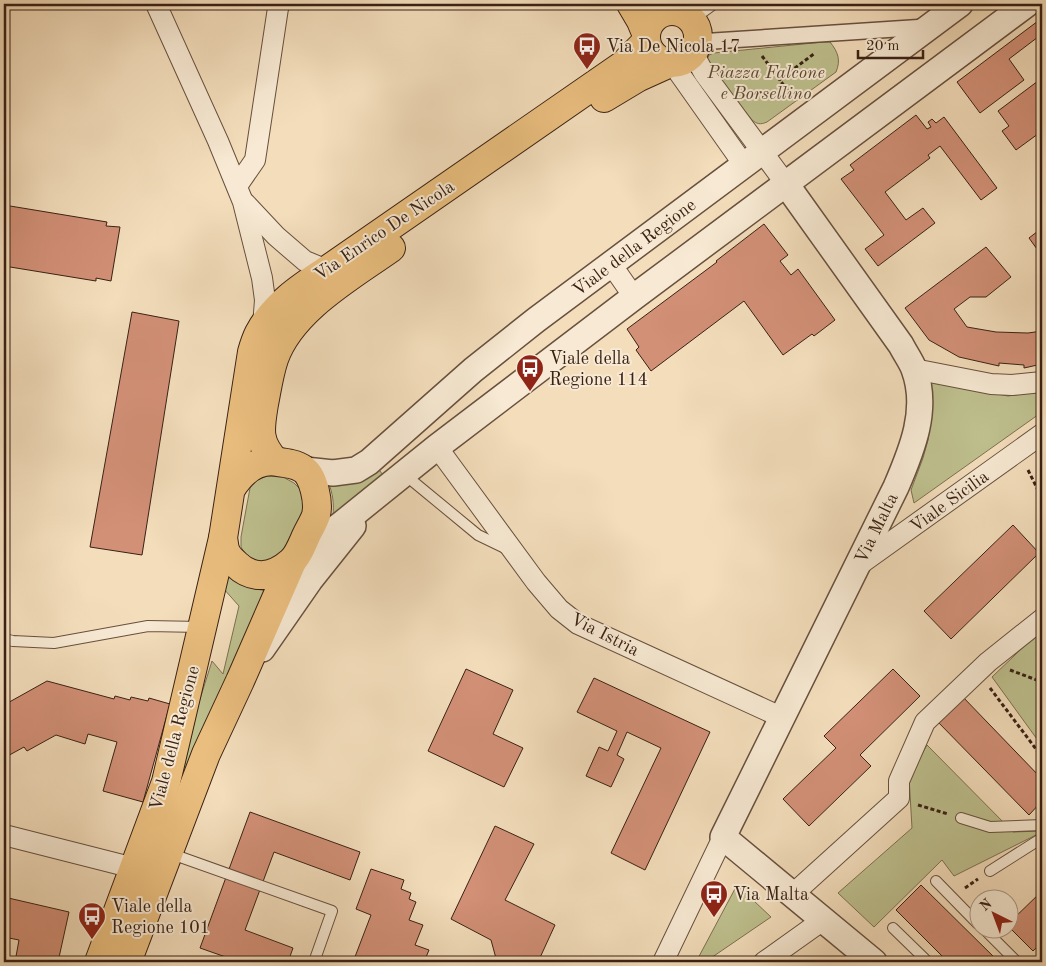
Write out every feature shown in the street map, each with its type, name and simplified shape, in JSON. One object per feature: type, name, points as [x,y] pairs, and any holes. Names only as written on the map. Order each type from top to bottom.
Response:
[{"type":"main road","points":[[631,4],[641,21],[649,50],[654,57],[662,61],[683,31]]},
{"type":"main road","name":"Via Enrico De Nicola","points":[[231,489],[252,352],[258,334],[273,312],[301,287],[623,65],[646,38],[649,25],[653,19],[667,11],[675,11],[683,31],[639,78],[608,95],[321,298],[301,318],[281,344],[274,358],[268,378],[261,431],[267,452],[275,461]]},
{"type":"main road","points":[[275,461],[293,464],[305,470],[313,484],[316,497],[316,514],[294,559],[270,574],[258,576],[240,568],[227,553],[223,538],[231,489],[244,472],[264,462],[275,461]]},
{"type":"main road","name":"Viale della Regione","points":[[127,962],[127,927],[149,855],[223,538]]},
{"type":"main road","name":"Viale della Regione","points":[[99,962],[127,927],[149,855],[206,754],[294,559]]},
{"type":"street","points":[[156,4],[240,194],[262,278],[265,300],[263,326]]},
{"type":"street","points":[[240,194],[255,160],[280,4]]},
{"type":"street","name":"Viale della Regione","points":[[305,470],[333,473],[356,470],[369,462],[473,370],[536,320],[960,4]]},
{"type":"street","points":[[294,559],[339,526],[436,447],[634,296],[786,184],[1021,5]]},
{"type":"street","points":[[683,31],[749,39],[929,27]]},
{"type":"street","points":[[683,31],[704,74],[753,158],[786,184]]},
{"type":"street","name":"Via Malta","points":[[662,962],[896,486],[909,458],[917,431],[919,390],[914,369],[901,345],[786,184]]},
{"type":"street","points":[[240,194],[276,236],[305,261],[327,270]]},
{"type":"street","points":[[611,264],[634,296]]},
{"type":"street","points":[[914,369],[991,384],[1012,385],[1042,382]]},
{"type":"street","name":"Viale Sicilia","points":[[856,567],[1042,434]]},
{"type":"street","name":"Via Istria","points":[[436,447],[536,582],[559,609],[578,624],[782,717]]},
{"type":"street","points":[[240,681],[310,580],[396,480]]},
{"type":"street","points":[[793,894],[899,798],[899,781],[925,722],[983,667],[1042,619]]},
{"type":"street","points":[[4,835],[149,855]]},
{"type":"street","points":[[723,837],[874,962]]},
{"type":"street","points":[[764,962],[823,920]]},
{"type":"lane","points":[[683,31],[714,4]]},
{"type":"lane","points":[[396,480],[478,535],[514,553]]},
{"type":"lane","points":[[4,639],[54,643],[148,626],[202,627]]},
{"type":"lane","points":[[962,818],[990,827],[1042,825]]},
{"type":"lane","points":[[990,871],[1042,838]]},
{"type":"lane","points":[[149,855],[332,911],[314,962]]},
{"type":"lane","points":[[936,881],[968,913]]},
{"type":"lane","points":[[893,928],[928,962]]},
{"type":"lane","points":[[993,938],[1017,962]]},
{"type":"path","points":[[779,80],[843,32]]},
{"type":"path","points":[[749,39],[807,118]]},
{"type":"path","points":[[1018,452],[1042,498]]},
{"type":"path","points":[[983,667],[1042,682]]},
{"type":"path","points":[[983,667],[1042,757]]},
{"type":"path","points":[[899,798],[962,818]]},
{"type":"path","points":[[952,896],[990,871]]},
{"type":"green space","name":"Piazza Falcone e Borsellino","points":[[830,42],[837,53],[838,64],[836,72],[762,124],[752,120],[708,66],[707,60],[709,55],[714,53]]},
{"type":"green space","points":[[929,382],[1008,396],[1042,391],[1042,412],[914,503],[911,490],[928,440],[930,417]]},
{"type":"green space","points":[[377,467],[383,475],[333,516],[333,499],[328,482]]},
{"type":"green space","points":[[267,476],[283,477],[294,483],[301,490],[304,497],[304,508],[282,553],[274,560],[264,563],[245,554],[241,547],[241,537],[250,488],[257,480]]},
{"type":"green space","points":[[227,576],[250,588],[266,591],[171,819],[164,813],[212,661],[223,674],[239,606],[223,588]]},
{"type":"green space","points":[[1042,630],[1042,746],[992,677]]},
{"type":"green space","points":[[927,745],[1013,832],[1042,832],[954,876],[942,860],[874,927],[838,893],[912,828],[909,777]]},
{"type":"green space","points":[[737,885],[771,917],[705,962],[696,962]]},
{"type":"building","points":[[1042,18],[1042,34],[1009,59],[1024,80],[980,113],[957,82]]},
{"type":"building","points":[[1042,78],[1042,131],[1016,150],[1002,131],[1009,126],[998,111]]},
{"type":"building","points":[[916,115],[927,129],[931,127],[928,122],[932,119],[936,123],[944,117],[997,188],[981,200],[940,146],[928,155],[930,158],[885,192],[906,220],[923,208],[935,223],[878,266],[865,249],[884,235],[841,179],[854,170],[850,165]]},
{"type":"building","points":[[4,205],[107,222],[106,226],[120,227],[111,281],[96,278],[96,281],[4,266]]},
{"type":"building","points":[[764,224],[788,255],[780,261],[791,275],[798,269],[835,320],[814,336],[812,334],[783,355],[744,301],[651,371],[636,350],[639,347],[627,329],[717,262]]},
{"type":"building","points":[[1042,228],[1042,256],[1029,238]]},
{"type":"building","points":[[986,247],[1011,277],[986,297],[970,297],[954,309],[967,327],[996,332],[1028,333],[1042,331],[1042,364],[1024,368],[1024,365],[999,363],[999,366],[959,357],[929,340],[905,308]]},
{"type":"building","points":[[132,312],[179,321],[142,555],[90,547]]},
{"type":"building","points":[[1013,525],[1039,553],[951,639],[924,611]]},
{"type":"building","points":[[466,669],[513,690],[493,734],[523,748],[504,787],[428,751]]},
{"type":"building","points":[[893,669],[920,696],[860,755],[871,766],[809,826],[783,799],[836,748],[824,736]]},
{"type":"building","points":[[594,678],[710,732],[645,870],[611,853],[661,748],[627,732],[617,755],[624,759],[611,787],[586,776],[599,747],[608,751],[617,731],[577,712]]},
{"type":"building","points":[[47,681],[114,699],[115,696],[130,700],[131,697],[148,701],[149,698],[170,704],[143,802],[103,791],[117,742],[88,734],[85,744],[56,735],[27,751],[24,747],[4,758],[4,705]]},
{"type":"building","points":[[961,695],[1042,779],[1042,801],[1029,815],[936,720]]},
{"type":"building","points":[[250,812],[360,852],[350,880],[274,852],[245,930],[293,948],[288,962],[240,962],[200,948]]},
{"type":"building","points":[[495,826],[534,844],[505,900],[555,925],[538,962],[497,962],[491,940],[451,919]]},
{"type":"building","points":[[371,869],[404,880],[401,889],[411,893],[409,899],[416,902],[409,920],[423,925],[415,945],[429,950],[424,962],[353,962],[371,915],[356,909]]},
{"type":"building","points":[[921,885],[968,931],[968,938],[975,938],[999,962],[948,962],[896,910]]},
{"type":"building","points":[[1042,891],[1042,942],[1033,951],[1018,936],[1018,914]]},
{"type":"building","points":[[4,897],[69,912],[58,962],[15,962],[19,940],[4,937]]},
{"type":"place","name":"Via De Nicola 17","points":[[587,70]]},
{"type":"place","name":"Viale della Regione 114","points":[[530,392]]},
{"type":"place","name":"Via Malta","points":[[714,918]]},
{"type":"place","name":"Viale della Regione 101","points":[[92,940]]}]
